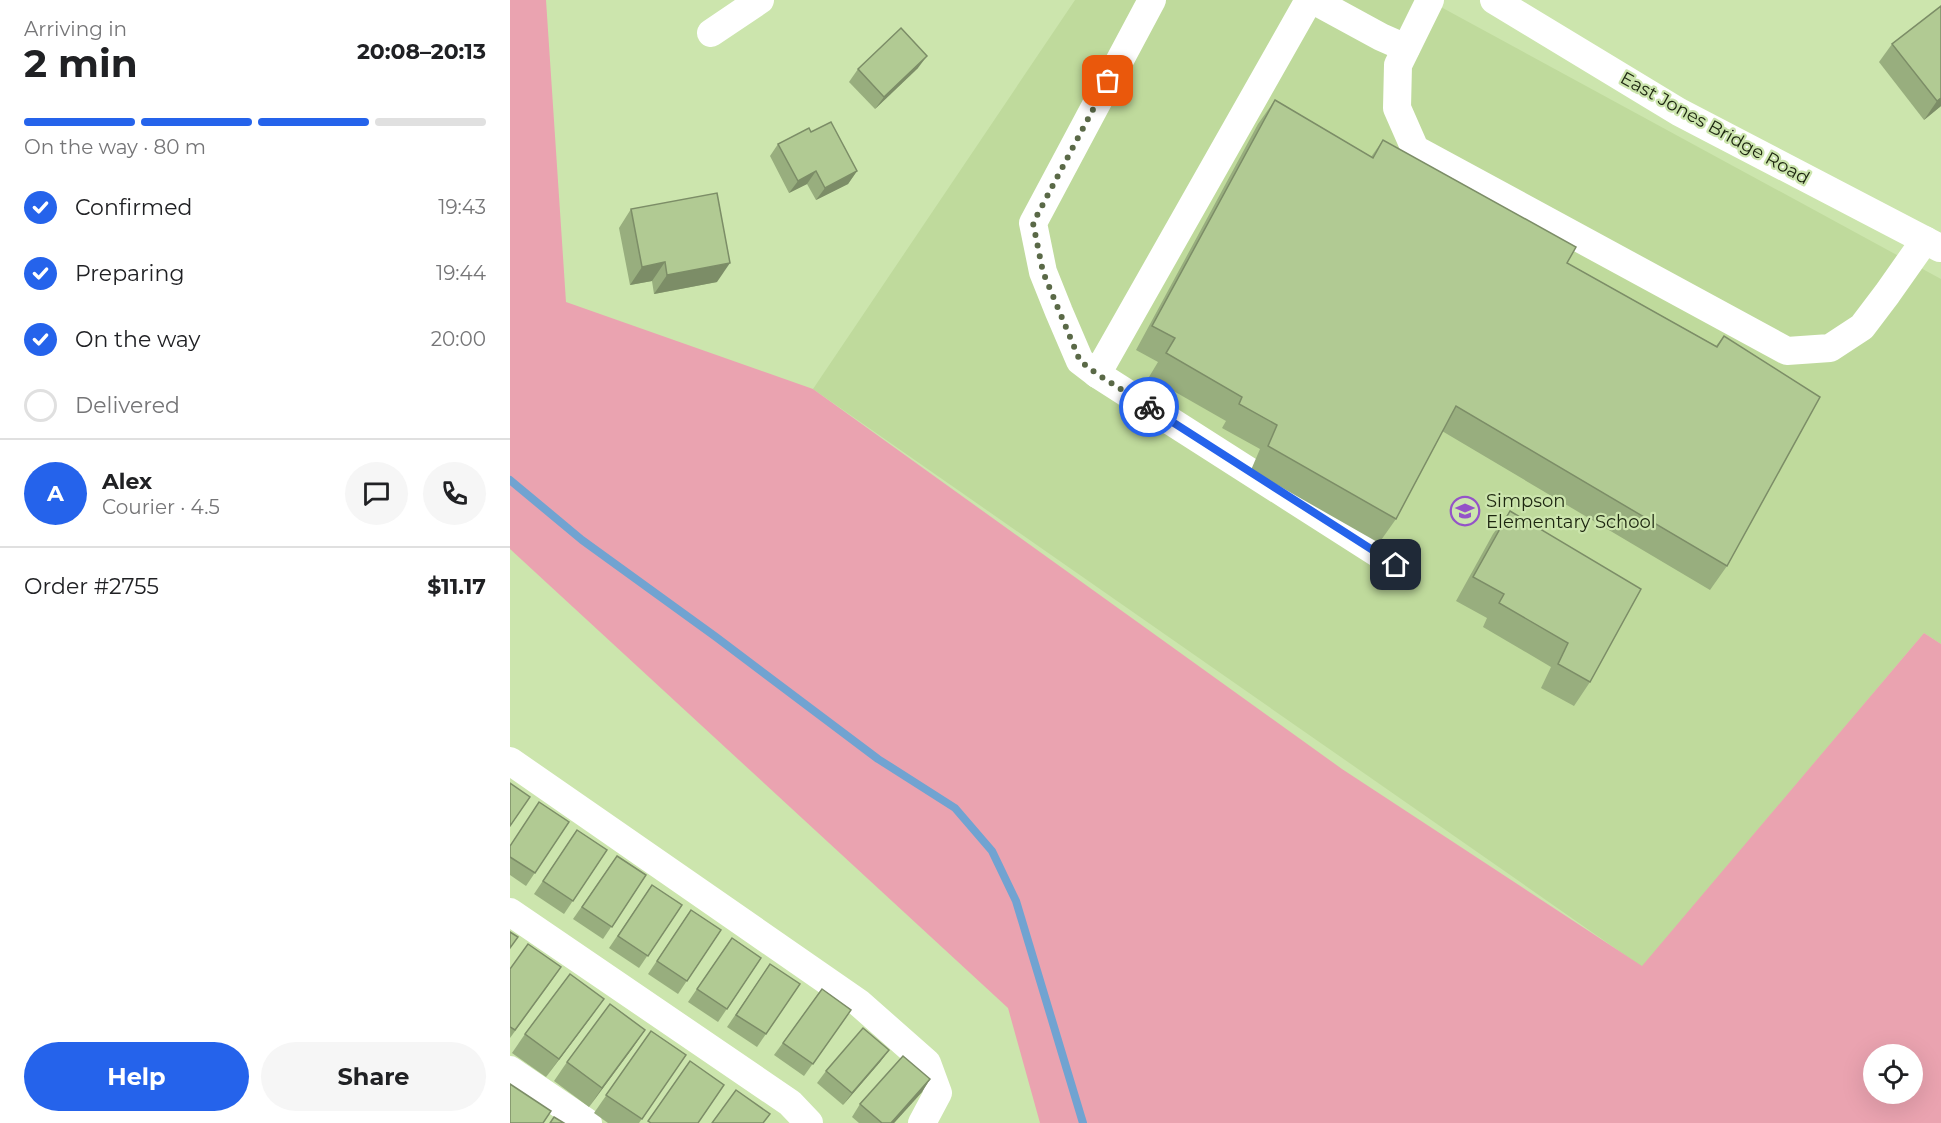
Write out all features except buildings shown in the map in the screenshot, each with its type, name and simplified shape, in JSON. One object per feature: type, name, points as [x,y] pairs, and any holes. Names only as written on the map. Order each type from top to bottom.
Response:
[{"type":"street","points":[[711,33],[760,0]]},
{"type":"street","points":[[1152,0],[1033,223],[1043,272],[1080,361],[1396,565]]},
{"type":"street","points":[[1097,374],[1311,0],[1406,48]]},
{"type":"street","points":[[1430,0],[1398,65],[1397,108],[1415,149],[1787,351],[1830,348],[1862,327],[1887,294],[1933,244]]},
{"type":"street","name":"East Jones Bridge Road","points":[[1494,0],[1679,112],[1933,244]]},
{"type":"street","points":[[510,761],[859,1002],[927,1063],[938,1093],[922,1123]]},
{"type":"street","points":[[510,912],[790,1103],[809,1123]]},
{"type":"street","points":[[510,1070],[588,1123]]},
{"type":"shaded area","points":[[510,0],[546,0],[566,302],[813,389],[1342,769],[1642,966],[1924,633],[1941,644],[1941,1123],[1040,1123],[1008,1008],[510,549]]},
{"type":"shaded area","name":"Simpson Elementary School","points":[[1075,0],[1428,0],[1941,279],[1941,644],[1924,633],[1642,967],[813,389]]},
{"type":"waterway","points":[[510,480],[582,540],[878,759],[955,808],[992,851],[1016,901],[1083,1123]]},
{"type":"way so far","points":[[1108,81],[1033,223],[1043,272],[1080,361],[1149,407]]},
{"type":"place","name":"Simpson Elementary School","points":[[1465,511]]},
{"type":"route","points":[[1149,407],[1396,565]]}]
